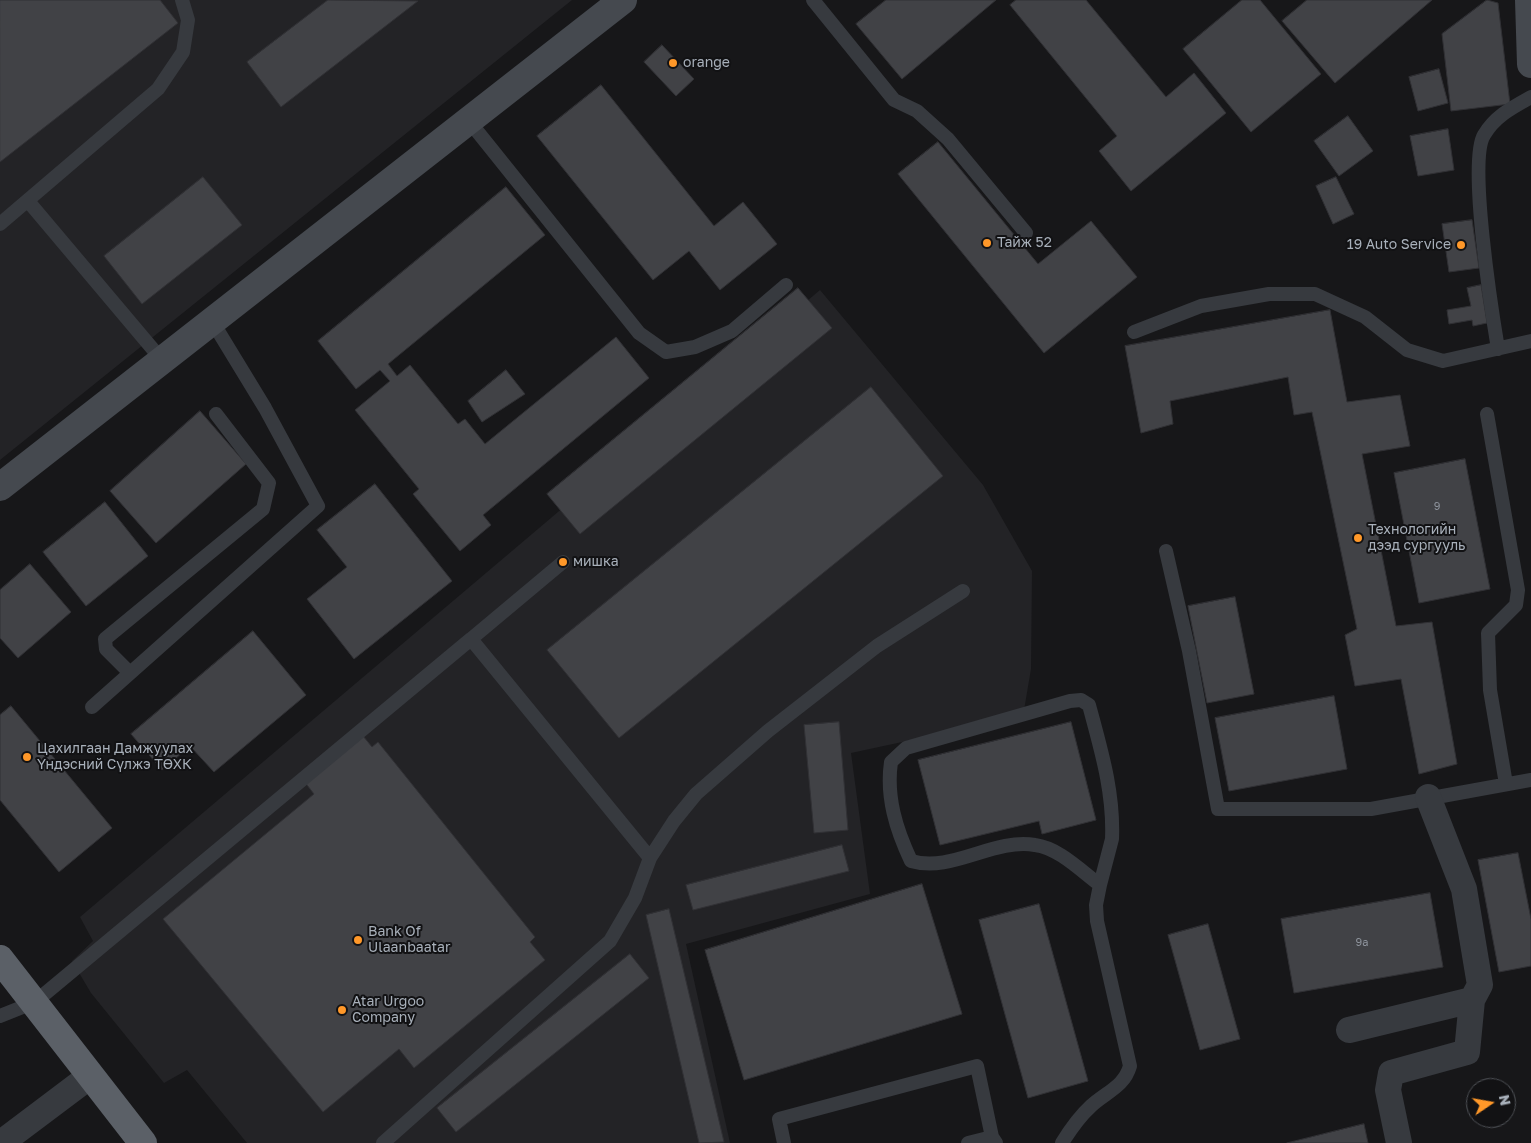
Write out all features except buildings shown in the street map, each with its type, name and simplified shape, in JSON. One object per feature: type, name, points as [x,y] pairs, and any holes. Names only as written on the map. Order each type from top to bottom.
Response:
[{"type":"highway","points":[[0,959],[143,1143]]},
{"type":"main road","points":[[1529,0],[1531,64]]},
{"type":"main road","points":[[0,487],[620,1]]},
{"type":"street","points":[[1399,1143],[1388,1090],[1391,1073],[1467,1052],[1472,1000],[1480,985],[1464,888],[1428,797]]},
{"type":"street","points":[[1350,1030],[1472,1000]]},
{"type":"street","points":[[1,1143],[90,1076]]},
{"type":"lane","points":[[0,224],[158,89],[183,52],[188,20],[182,0]]},
{"type":"lane","points":[[817,1],[894,100],[917,111],[948,139],[1026,233]]},
{"type":"lane","points":[[1498,349],[1484,255],[1479,167],[1482,137],[1504,112],[1531,97]]},
{"type":"lane","points":[[468,120],[639,333],[666,352],[695,347],[732,332],[786,285]]},
{"type":"lane","points":[[28,201],[162,360]]},
{"type":"lane","points":[[1134,332],[1201,306],[1269,294],[1315,294],[1365,317],[1407,350],[1443,361],[1531,341]]},
{"type":"lane","points":[[92,707],[318,506],[265,408],[212,321]]},
{"type":"lane","points":[[130,673],[106,649],[105,639],[263,508],[269,482],[216,414]]},
{"type":"lane","points":[[1487,414],[1518,590],[1516,605],[1488,633],[1490,690],[1506,784]]},
{"type":"lane","points":[[1166,551],[1189,651],[1218,809],[1371,809],[1428,797],[1531,780]]},
{"type":"lane","points":[[0,1016],[35,1002],[563,562]]},
{"type":"lane","points":[[383,1143],[610,941],[635,898],[650,858],[679,814],[696,794],[728,764],[877,646],[963,591]]},
{"type":"lane","points":[[471,639],[650,858]]},
{"type":"lane","points":[[1062,1143],[1071,1127],[1091,1106],[1113,1091],[1127,1077],[1130,1066],[1097,921],[1096,906],[1112,839],[1112,796],[1090,705],[1082,700],[1070,701],[906,748],[890,762],[889,797],[895,821],[911,861],[933,864],[1015,845],[1036,845],[1057,853],[1100,886]]},
{"type":"lane","points":[[784,1143],[779,1119],[977,1066],[994,1140],[968,1143]]},
{"type":"shaded area","points":[[0,0],[572,0],[0,460]]},
{"type":"shaded area","points":[[820,290],[983,485],[1032,571],[1031,669],[1023,716],[851,753],[870,894],[686,944],[730,1143],[247,1143],[187,1070],[164,1083],[91,993],[72,961],[93,941],[80,917]]},
{"type":"place","name":"orange","points":[[673,63]]},
{"type":"place","name":"Тайж 52","points":[[987,243]]},
{"type":"place","name":"19 Auto Service","points":[[1461,245]]},
{"type":"place","name":"Технологийн дээд сургууль","points":[[1358,538]]},
{"type":"place","name":"мишка","points":[[563,562]]},
{"type":"place","name":"Цахилгаан Дамжуулах Үндэсний Сүлжэ ТӨХК","points":[[27,757]]},
{"type":"place","name":"Bank Of Ulaanbaatar","points":[[358,940]]},
{"type":"place","name":"Atar Urgoo Company","points":[[342,1010]]}]
